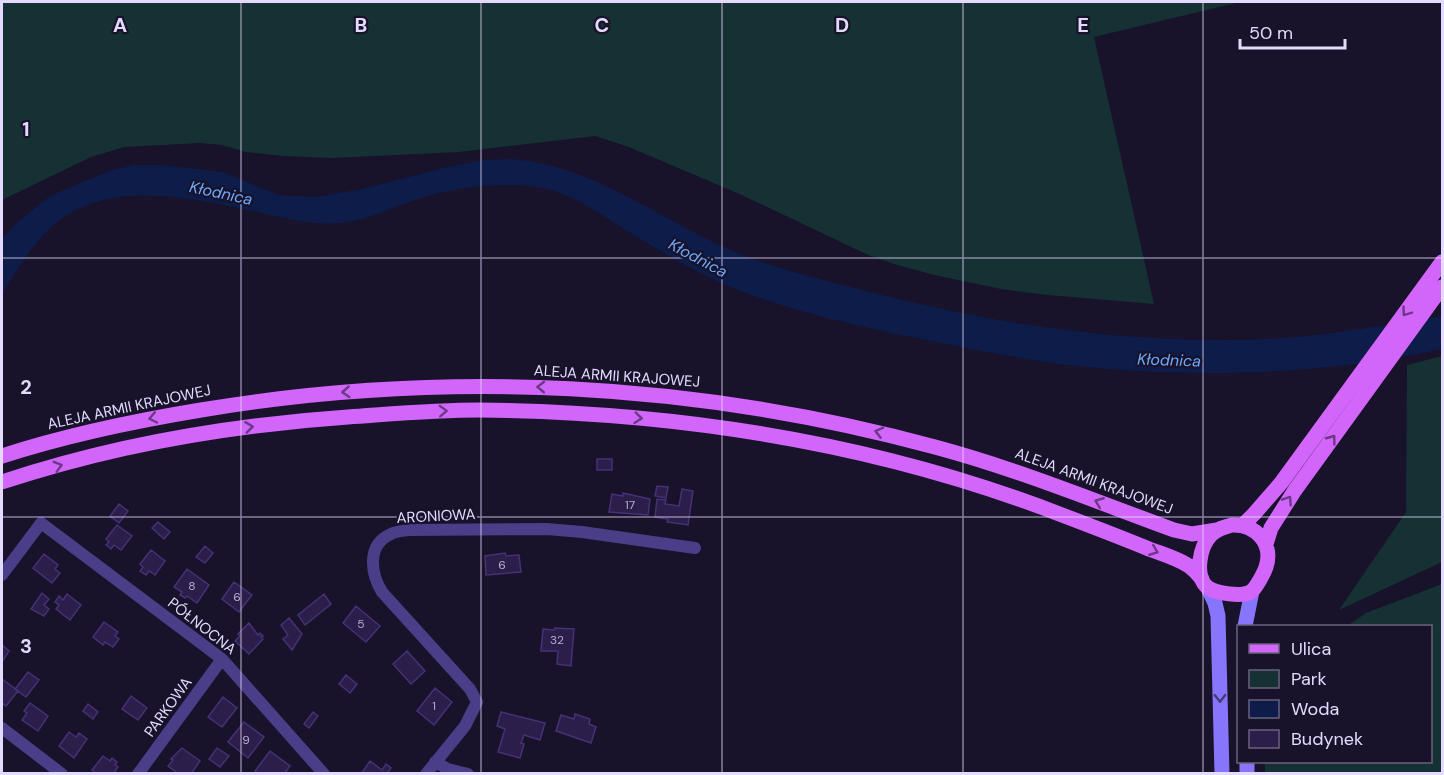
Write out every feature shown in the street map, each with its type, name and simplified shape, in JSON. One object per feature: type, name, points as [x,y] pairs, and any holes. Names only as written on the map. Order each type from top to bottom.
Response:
[{"type":"main road","points":[[1243,525],[1265,502],[1331,416],[1442,263]]},
{"type":"main road","points":[[1266,544],[1270,528],[1283,508],[1443,288]]},
{"type":"main road","name":"ALEJA ARMII KRAJOWEJ","points":[[2,456],[78,434],[158,417],[300,395],[410,387],[575,387],[682,397],[814,418],[877,432],[992,463],[1061,486],[1174,530],[1192,534],[1217,530]]},
{"type":"main road","points":[[2,482],[86,458],[169,440],[301,420],[477,410],[624,416],[763,434],[929,471],[1022,499],[1120,537],[1185,564],[1205,584],[1215,603],[1218,616],[1222,774]]},
{"type":"main road","points":[[1205,584],[1201,562],[1207,540],[1217,530],[1232,525],[1253,528],[1266,544],[1267,564],[1252,591],[1245,625]]},
{"type":"main road","points":[[1205,584],[1232,594],[1252,591]]},
{"type":"street","name":"PÓŁNOCNA","points":[[2,575],[41,523],[222,659],[324,774]]},
{"type":"street","name":"ARONIOWA","points":[[435,762],[465,726],[477,702],[470,689],[382,592],[372,569],[373,555],[383,539],[392,533],[410,530],[547,529],[695,548]]},
{"type":"street","name":"PARKOWA","points":[[138,774],[222,659]]},
{"type":"street","points":[[2,728],[62,774]]},
{"type":"street","points":[[426,774],[435,762],[448,769],[468,774]]},
{"type":"green space","points":[[2,2],[1240,2],[1094,37],[1154,304],[1001,289],[894,264],[868,255],[744,196],[629,147],[595,136],[459,152],[332,158],[246,152],[222,145],[200,143],[124,147],[91,157],[2,200]]},
{"type":"green space","points":[[1442,356],[1442,562],[1339,610],[1406,512],[1407,365]]},
{"type":"green space","points":[[1442,584],[1442,773],[1265,773],[1265,763],[1432,763],[1432,625],[1348,625],[1366,613]]},
{"type":"water","name":"Kłodnica","points":[[512,159],[545,164],[607,186],[725,248],[756,260],[819,279],[932,307],[981,317],[1082,332],[1132,337],[1233,340],[1304,336],[1442,316],[1442,349],[1349,365],[1301,370],[1203,373],[1107,369],[1060,364],[964,348],[815,315],[730,287],[653,247],[575,199],[542,188],[513,185],[481,186],[450,191],[421,198],[362,219],[330,224],[299,221],[181,198],[128,196],[103,200],[79,208],[49,229],[26,256],[2,295],[2,238],[50,196],[111,170],[135,165],[162,165],[223,172],[279,195],[314,197],[362,189],[451,166],[485,160]]},
{"type":"building","points":[[597,459],[612,459],[612,470],[597,470]]},
{"type":"building","points":[[657,486],[668,487],[666,498],[655,496]]},
{"type":"building","points":[[682,489],[693,491],[688,525],[667,522],[668,519],[655,517],[657,499],[666,500],[665,504],[679,506]]},
{"type":"building","points":[[623,493],[650,499],[648,515],[609,512],[612,494],[623,496]]},
{"type":"building","points":[[119,504],[128,511],[119,523],[110,516]]},
{"type":"building","points":[[158,522],[170,532],[164,539],[152,528]]},
{"type":"building","points":[[117,525],[132,536],[121,550],[114,545],[111,549],[106,545],[109,542],[106,539]]},
{"type":"building","points":[[205,546],[213,553],[205,563],[196,557]]},
{"type":"building","points":[[151,550],[165,561],[155,575],[149,571],[146,575],[140,571],[143,567],[140,564]]},
{"type":"building","points":[[505,553],[506,556],[519,555],[521,572],[486,575],[485,556]]},
{"type":"building","points":[[44,554],[58,565],[55,569],[60,573],[52,583],[33,568]]},
{"type":"building","points":[[187,569],[209,585],[197,603],[187,596],[185,598],[180,595],[182,592],[174,587]]},
{"type":"building","points":[[234,582],[252,595],[239,612],[222,599]]},
{"type":"building","points":[[42,593],[49,599],[44,605],[49,609],[44,616],[31,609]]},
{"type":"building","points":[[67,594],[81,605],[70,620],[56,609],[59,605],[55,602],[59,596],[63,600]]},
{"type":"building","points":[[324,594],[331,604],[305,625],[298,615]]},
{"type":"building","points":[[356,606],[380,626],[366,642],[343,623]]},
{"type":"building","points":[[289,618],[302,634],[292,650],[283,639],[288,635],[281,625]]},
{"type":"building","points":[[104,622],[118,632],[115,636],[119,639],[113,647],[105,642],[103,645],[93,637]]},
{"type":"building","points":[[249,623],[258,635],[260,633],[263,636],[261,637],[263,639],[249,654],[235,641],[240,636],[238,634]]},
{"type":"building","points":[[555,628],[574,629],[571,666],[557,664],[558,651],[541,651],[543,629],[554,630]]},
{"type":"building","points":[[2,645],[9,651],[2,662]]},
{"type":"building","points":[[407,651],[425,671],[411,684],[393,664]]},
{"type":"building","points":[[28,672],[39,680],[26,697],[15,689]]},
{"type":"building","points":[[346,675],[357,684],[350,693],[339,684]]},
{"type":"building","points":[[2,679],[18,691],[6,706],[2,703]]},
{"type":"building","points":[[435,688],[452,702],[434,725],[417,711]]},
{"type":"building","points":[[131,696],[147,708],[138,720],[122,709]]},
{"type":"building","points":[[223,697],[237,708],[222,727],[208,717]]},
{"type":"building","points":[[30,703],[48,716],[38,731],[22,720],[27,713],[24,711]]},
{"type":"building","points":[[88,704],[98,712],[93,719],[83,711]]},
{"type":"building","points":[[313,712],[318,716],[309,728],[304,724]]},
{"type":"building","points":[[501,712],[545,723],[540,740],[524,735],[520,758],[498,752],[505,729],[497,726]]},
{"type":"building","points":[[575,714],[590,719],[589,724],[596,727],[591,743],[556,731],[561,715],[574,719]]},
{"type":"building","points":[[244,722],[264,737],[248,758],[228,742]]},
{"type":"building","points":[[69,732],[76,737],[79,733],[87,739],[74,758],[59,746]]},
{"type":"building","points":[[182,748],[200,761],[191,774],[179,774],[168,766],[173,760],[171,759]]},
{"type":"building","points":[[217,748],[229,756],[220,767],[209,759]]},
{"type":"building","points":[[270,751],[290,766],[284,774],[258,774],[255,771]]},
{"type":"building","points":[[103,756],[110,761],[112,758],[117,762],[115,765],[118,767],[113,774],[97,774],[92,770]]},
{"type":"building","points":[[370,761],[382,770],[386,764],[391,768],[387,774],[361,774]]}]
